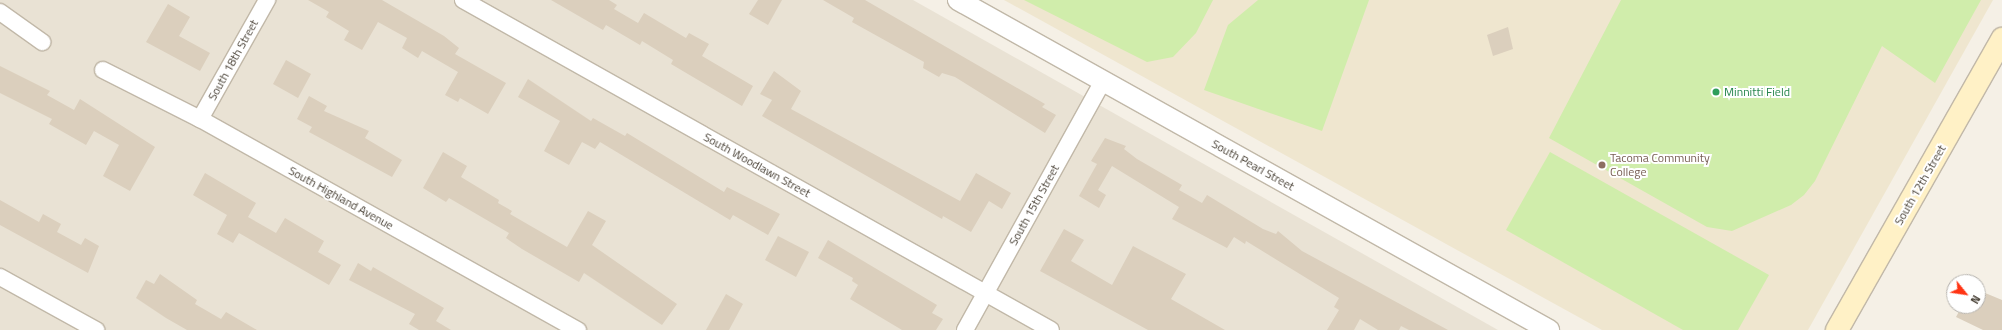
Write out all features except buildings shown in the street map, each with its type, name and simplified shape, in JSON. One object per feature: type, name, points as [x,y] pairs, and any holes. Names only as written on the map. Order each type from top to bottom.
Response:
[{"type":"main road","name":"South 12th Street","points":[[1837,330],[2002,39]]},
{"type":"street","name":"South 18th Street","points":[[200,119],[267,0]]},
{"type":"street","name":"South Woodlawn Street","points":[[462,0],[1050,330]]},
{"type":"street","name":"South Pearl Street","points":[[958,0],[1549,330]]},
{"type":"street","points":[[0,12],[42,42]]},
{"type":"street","name":"South Highland Avenue","points":[[103,70],[200,119],[578,330]]},
{"type":"street","name":"South 15th Street","points":[[965,330],[1104,81]]},
{"type":"street","points":[[0,277],[94,330]]},
{"type":"shaded area","points":[[0,0],[913,0],[1498,330],[0,330]]},
{"type":"shaded area","name":"Tacoma Community College","points":[[1004,0],[1993,0],[1808,330],[1602,330]]},
{"type":"green space","points":[[1024,0],[1213,0],[1196,33],[1173,57],[1147,62]]},
{"type":"green space","points":[[1258,0],[1369,0],[1322,131],[1204,90],[1228,25]]},
{"type":"green space","name":"Minnitti Field","points":[[1621,0],[1981,0],[1935,83],[1882,46],[1815,181],[1804,195],[1791,205],[1732,231],[1707,227],[1549,138]]},
{"type":"green space","points":[[1550,152],[1769,275],[1738,330],[1683,330],[1506,230]]},
{"type":"place","name":"Minnitti Field","points":[[1716,92]]},
{"type":"place","name":"Tacoma Community College","points":[[1602,165]]}]
